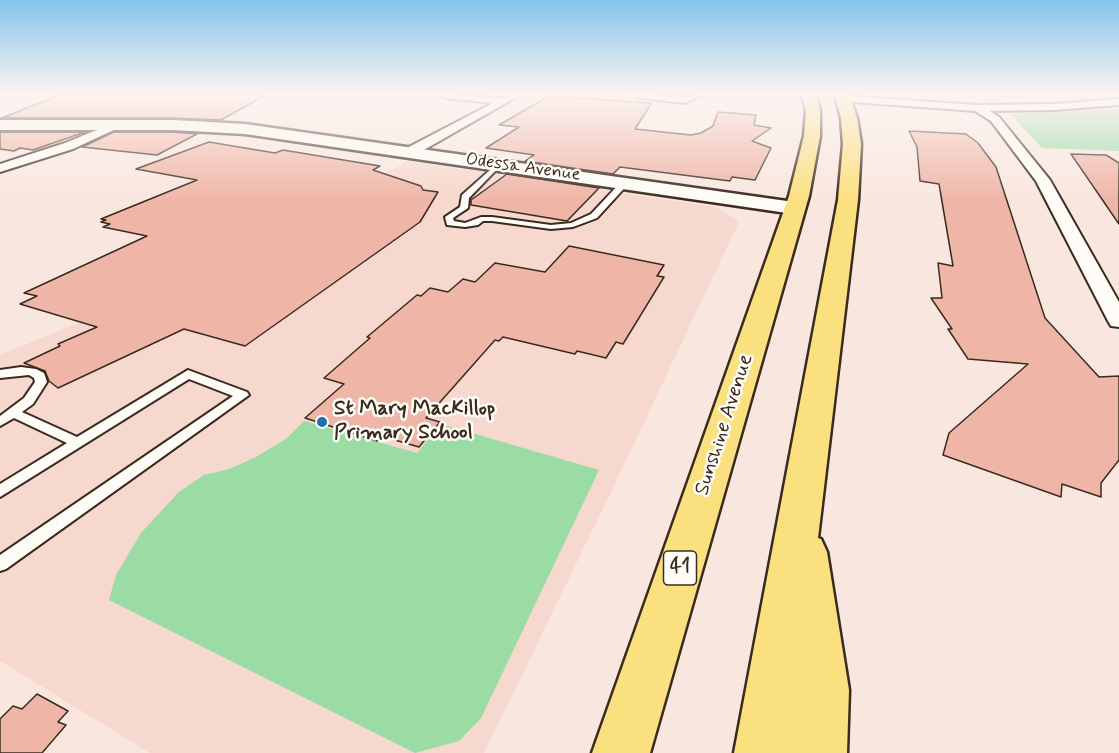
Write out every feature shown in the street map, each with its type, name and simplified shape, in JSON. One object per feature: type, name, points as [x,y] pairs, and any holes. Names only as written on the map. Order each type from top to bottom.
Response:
[{"type":"main road","name":"Sunshine Avenue","points":[[763,753],[800,512],[820,212],[807,166],[812,130]]},
{"type":"main road","points":[[812,136],[816,130]]},
{"type":"main road","name":"Sunshine Avenue","points":[[621,753],[820,212],[852,144],[849,130]]},
{"type":"main road","points":[[800,512],[822,690],[818,753]]},
{"type":"street","points":[[0,168],[69,146],[104,130]]},
{"type":"street","name":"Odessa Avenue","points":[[253,130],[820,212]]},
{"type":"street","points":[[410,152],[450,130]]},
{"type":"street","points":[[1004,130],[1043,180],[1119,321]]},
{"type":"lane","points":[[498,165],[468,193],[465,197],[464,208],[449,216],[450,223],[470,225],[481,219],[551,227],[573,225],[594,216],[625,183]]},
{"type":"lane","points":[[456,213],[472,212],[479,215],[481,219]]},
{"type":"lane","points":[[0,374],[32,372],[40,376],[41,382],[34,396],[15,414],[0,422]]},
{"type":"lane","points":[[0,491],[188,375],[243,395],[0,564]]},
{"type":"lane","points":[[15,414],[78,442]]},
{"type":"shaded area","name":"St Mary MacKillop Primary School","points":[[408,161],[716,207],[739,222],[484,753],[150,753],[0,661],[0,355],[204,271]]},
{"type":"green space","points":[[1025,130],[1119,130],[1119,151],[1042,148]]},
{"type":"green space","points":[[304,421],[417,453],[441,424],[599,470],[481,718],[459,741],[415,753],[109,600],[116,575],[141,533],[179,492],[204,475],[229,469],[254,458],[286,439]]},
{"type":"building","points":[[514,130],[646,130],[691,135],[706,130],[768,130],[752,141],[771,148],[755,180],[732,177],[730,181],[620,167],[613,174],[525,161],[534,155],[486,148]]},
{"type":"building","points":[[909,131],[966,134],[978,143],[996,167],[1045,318],[1099,377],[1119,376],[1119,460],[1101,483],[1101,497],[1062,484],[1061,497],[943,455],[949,433],[1028,364],[968,359],[948,329],[952,329],[931,298],[942,298],[938,263],[953,266],[939,184],[920,181],[917,147]]},
{"type":"building","points":[[0,132],[85,132],[33,150],[20,148],[14,151],[0,149]]},
{"type":"building","points":[[114,132],[197,134],[157,155],[82,147]]},
{"type":"building","points":[[209,142],[275,153],[283,150],[380,166],[373,170],[421,186],[423,190],[438,192],[420,222],[245,346],[184,329],[58,388],[49,381],[45,371],[24,363],[60,346],[58,344],[97,327],[20,304],[37,296],[24,293],[147,236],[103,227],[110,224],[101,222],[106,220],[101,219],[197,180],[136,169]]},
{"type":"building","points":[[1071,154],[1106,155],[1119,163],[1119,224]]},
{"type":"building","points":[[507,174],[599,188],[567,221],[471,205],[471,200]]},
{"type":"building","points":[[569,246],[664,265],[657,276],[664,277],[623,344],[616,342],[606,358],[577,351],[575,354],[503,337],[499,341],[495,340],[426,418],[440,422],[419,447],[381,436],[377,441],[305,418],[344,384],[324,378],[370,338],[367,337],[417,295],[421,296],[430,288],[448,292],[463,279],[475,282],[495,263],[545,272]]},
{"type":"building","points":[[37,694],[68,711],[58,722],[66,725],[42,753],[0,753],[0,719],[13,706],[22,709]]},
{"type":"place","name":"St Mary MacKillop Primary School","points":[[322,422]]}]
